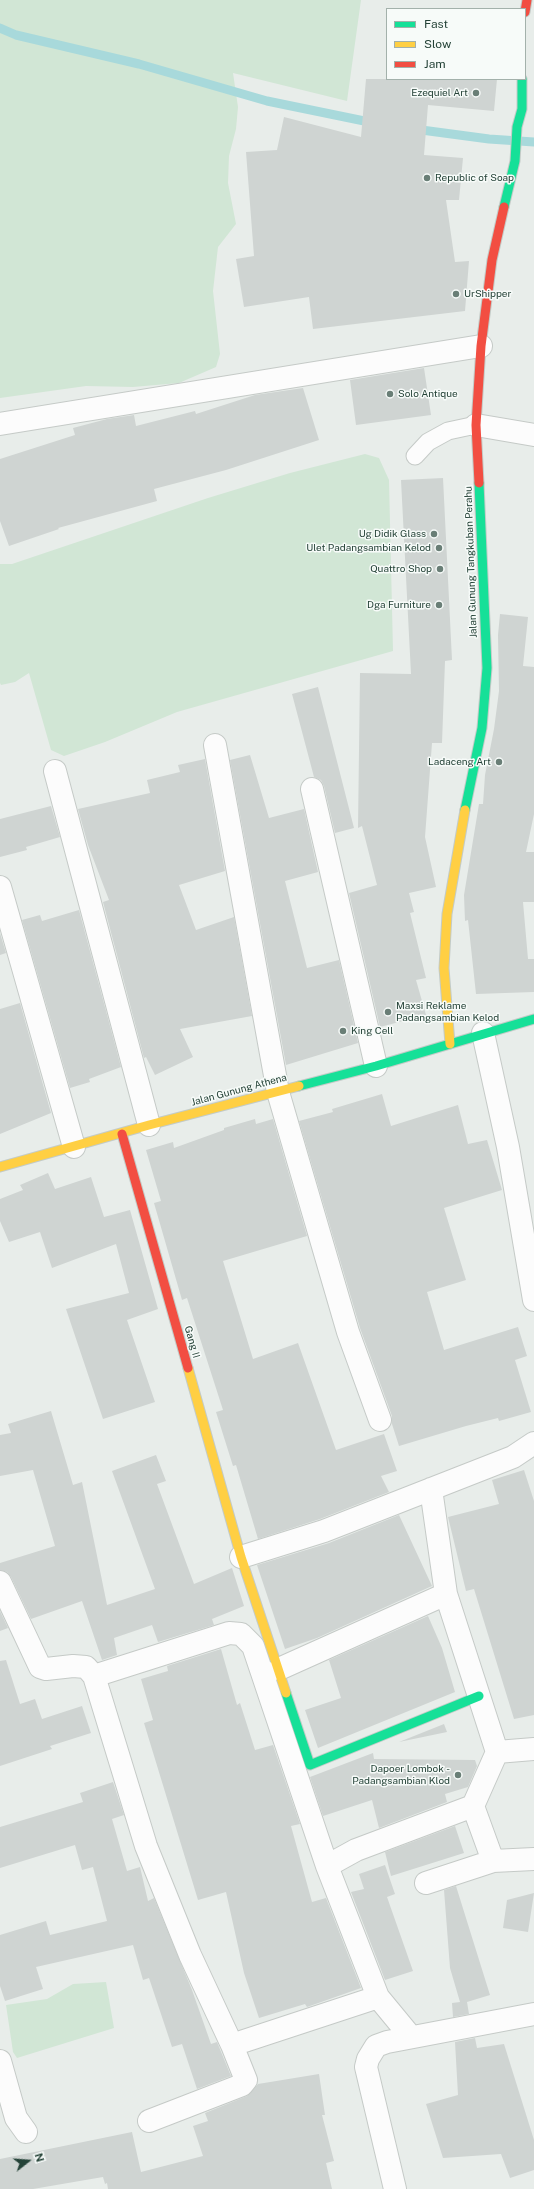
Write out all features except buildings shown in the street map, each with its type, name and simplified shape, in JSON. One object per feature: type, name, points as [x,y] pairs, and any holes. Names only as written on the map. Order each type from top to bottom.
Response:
[{"type":"street","name":"Jalan Gunung Tangkuban Perahu","points":[[450,1044],[444,968],[447,914],[460,836],[482,728],[487,668],[476,425],[481,346],[492,260],[515,161],[517,132],[528,109],[522,80]]},
{"type":"street","points":[[0,424],[481,346]]},
{"type":"street","points":[[476,425],[534,435]]},
{"type":"street","points":[[215,745],[278,1092],[348,1332],[380,1420]]},
{"type":"street","points":[[55,771],[148,1125]]},
{"type":"street","points":[[312,789],[376,1066]]},
{"type":"street","points":[[0,888],[74,1147]]},
{"type":"street","points":[[534,1019],[483,1033],[508,1147],[534,1300]]},
{"type":"street","name":"Jalan Gunung Athena","points":[[0,1168],[122,1134],[148,1125],[376,1066],[483,1033]]},
{"type":"street","name":"Gang II","points":[[122,1134],[241,1557],[310,1765],[479,1696]]},
{"type":"street","points":[[241,1557],[324,1532],[512,1457],[534,1443]]},
{"type":"street","points":[[430,1489],[446,1594],[497,1752],[473,1806],[493,1861]]},
{"type":"street","points":[[1,1586],[40,1667],[46,1669],[73,1666],[86,1667],[94,1676],[146,1846],[190,1955],[232,2045],[246,2080],[244,2083],[149,2121]]},
{"type":"street","points":[[279,1669],[446,1594]]},
{"type":"street","points":[[94,1676],[229,1633],[241,1634],[252,1646],[327,1866],[378,1997],[411,2037]]},
{"type":"street","points":[[497,1752],[534,1749]]},
{"type":"street","points":[[327,1866],[356,1850],[473,1806]]},
{"type":"street","points":[[426,1883],[493,1861],[534,1859]]},
{"type":"street","points":[[232,2045],[378,1997]]},
{"type":"street","points":[[395,2189],[366,2067],[370,2053],[376,2046],[387,2042],[534,2014]]},
{"type":"street","points":[[0,2061],[16,2118],[26,2132]]},
{"type":"lane","points":[[415,456],[428,442],[448,431],[476,425]]},
{"type":"green space","points":[[0,0],[361,0],[347,101],[233,73],[238,107],[236,129],[229,156],[228,183],[236,224],[218,247],[213,291],[220,354],[216,367],[179,383],[133,387],[86,386],[0,398]]},
{"type":"green space","points":[[365,454],[379,458],[389,480],[393,651],[177,712],[105,742],[64,756],[51,750],[29,673],[15,682],[1,685],[0,683],[0,564],[12,564],[208,498],[290,473]]},
{"type":"green space","points":[[106,1982],[114,2028],[17,2058],[13,2052],[6,2005],[47,1999],[73,1984]]},
{"type":"waterway","points":[[0,28],[16,35],[139,64],[267,101],[374,123]]},
{"type":"waterway","points":[[414,129],[489,139],[534,142]]},
{"type":"traffic: fast","points":[[504,207],[515,161],[517,127],[522,109],[522,80]]},
{"type":"traffic: fast","points":[[465,810],[482,728],[487,668],[479,483]]},
{"type":"traffic: fast","points":[[299,1086],[376,1066],[534,1019]]},
{"type":"traffic: fast","points":[[286,1693],[310,1765],[479,1696]]},
{"type":"traffic: slow","points":[[450,1044],[444,968],[447,914],[465,810]]},
{"type":"traffic: slow","points":[[0,1167],[149,1125],[299,1086]]},
{"type":"traffic: slow","points":[[188,1368],[241,1557],[286,1693]]},
{"type":"traffic: jam","points":[[526,8],[527,0]]},
{"type":"traffic: jam","points":[[479,483],[476,425],[481,346],[492,260],[504,207]]},
{"type":"traffic: jam","points":[[122,1134],[188,1368]]},
{"type":"place","name":"Ezequiel Art","points":[[476,93]]},
{"type":"place","name":"Republic of Soap","points":[[427,178]]},
{"type":"place","name":"UrShipper","points":[[456,294]]},
{"type":"place","name":"Solo Antique","points":[[390,394]]},
{"type":"place","name":"Ug Didik Glass","points":[[434,534]]},
{"type":"place","name":"Ulet Padangsambian Kelod","points":[[439,548]]},
{"type":"place","name":"Quattro Shop","points":[[440,569]]},
{"type":"place","name":"Dga Furniture","points":[[439,605]]},
{"type":"place","name":"Ladaceng Art","points":[[499,762]]},
{"type":"place","name":"Maxsi Reklame Padangsambian Kelod","points":[[388,1012]]},
{"type":"place","name":"King Cell","points":[[343,1031]]},
{"type":"place","name":"Dapoer Lombok - Padangsambian Klod","points":[[458,1775]]}]
